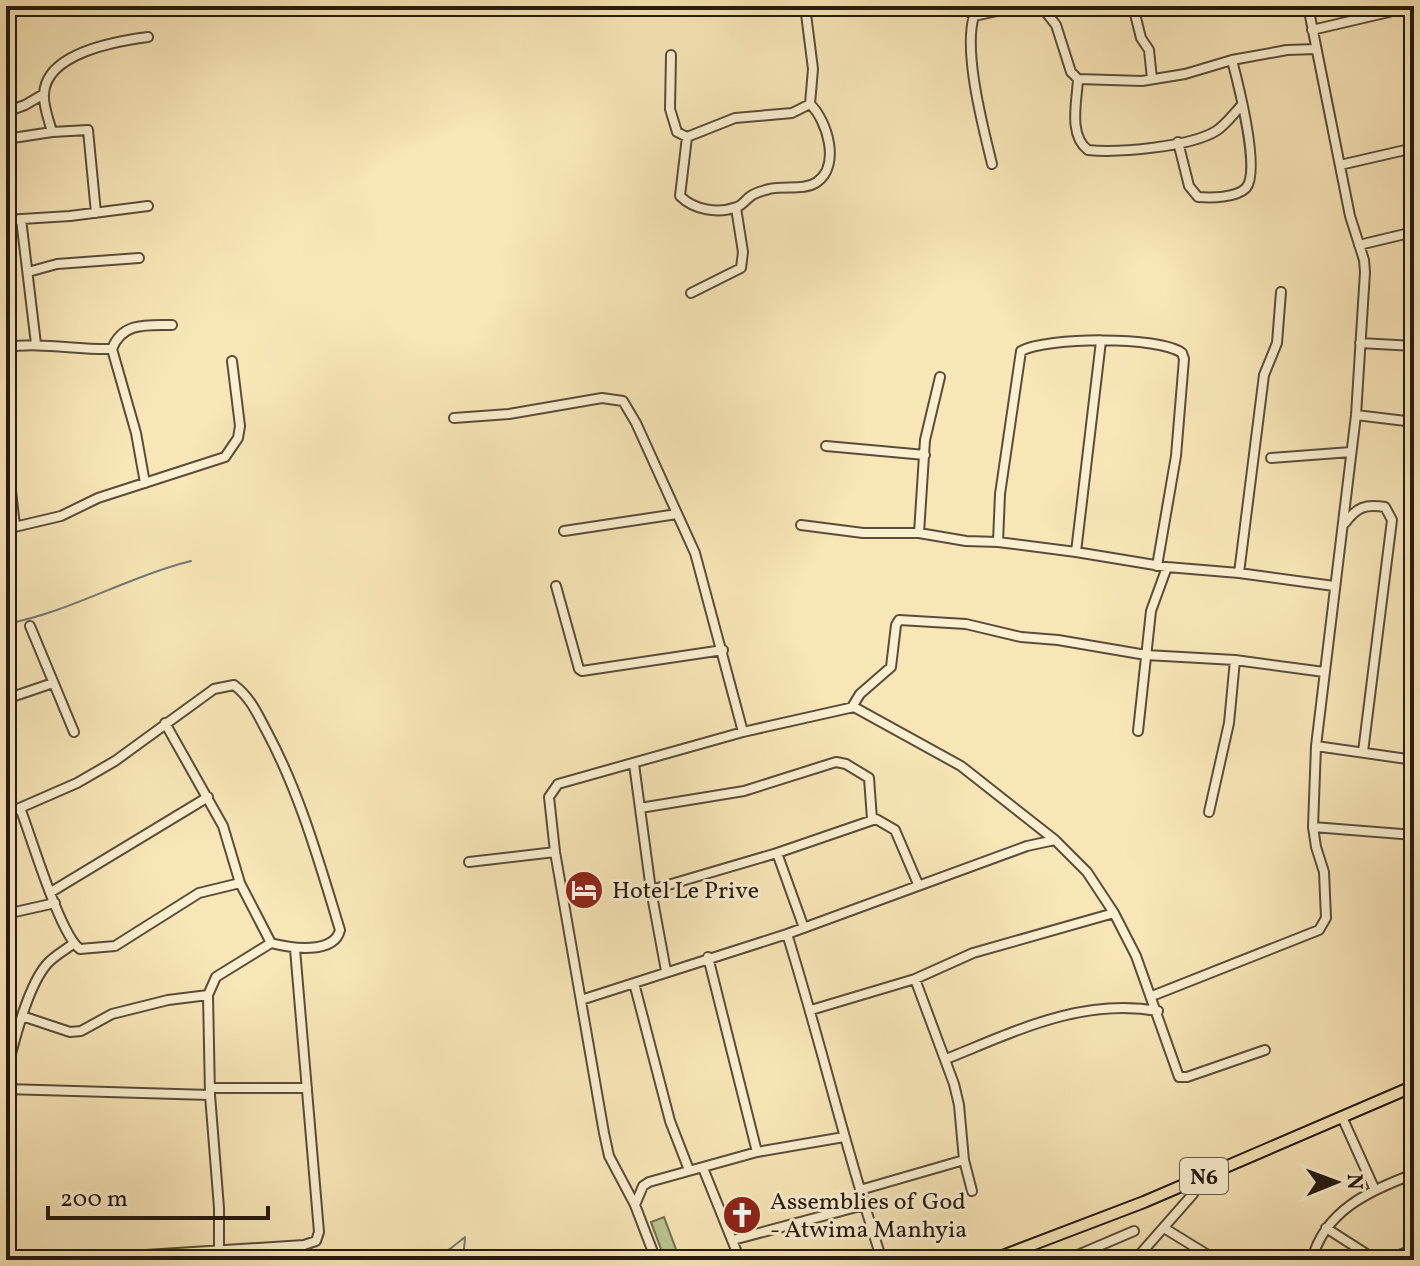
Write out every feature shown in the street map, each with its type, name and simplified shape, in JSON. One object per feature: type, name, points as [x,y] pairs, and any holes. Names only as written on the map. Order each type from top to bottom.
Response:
[{"type":"main road","name":"N6","points":[[992,1260],[1068,1233],[1414,1086]]},
{"type":"street","points":[[805,6],[813,69],[810,104]]},
{"type":"street","points":[[962,6],[974,16]]},
{"type":"street","points":[[1049,6],[1051,18]]},
{"type":"street","points":[[1133,6],[1141,38],[1149,50],[1152,79]]},
{"type":"street","points":[[1152,996],[1319,930],[1326,918],[1324,872],[1313,827],[1316,746],[1356,415],[1365,272],[1350,216],[1308,6]]},
{"type":"street","points":[[1312,30],[1389,12],[1398,6]]},
{"type":"street","points":[[974,16],[1016,7],[1045,11],[1056,25],[1071,72],[1078,79],[1152,79],[1185,74],[1232,60],[1287,50],[1316,49]]},
{"type":"street","points":[[974,16],[971,52],[992,164]]},
{"type":"street","points":[[52,132],[44,94],[53,75],[83,52],[108,43],[148,37]]},
{"type":"street","points":[[671,55],[670,109],[677,132],[687,137],[735,118],[792,113],[810,104]]},
{"type":"street","points":[[1178,142],[1186,178],[1198,197],[1242,192],[1249,184],[1242,105],[1232,60]]},
{"type":"street","points":[[1078,79],[1076,134],[1081,145],[1088,150],[1142,150],[1213,133],[1242,105]]},
{"type":"street","points":[[1414,89],[1414,105]]},
{"type":"street","points":[[6,112],[44,94]]},
{"type":"street","points":[[687,137],[680,196],[688,204],[708,211],[736,208],[759,192],[775,187],[807,186],[826,171],[829,141],[818,111],[810,104]]},
{"type":"street","points":[[6,139],[83,128],[90,132],[96,213]]},
{"type":"street","points":[[1340,165],[1414,148]]},
{"type":"street","points":[[6,220],[148,206]]},
{"type":"street","points":[[691,293],[741,268],[744,261],[736,208]]},
{"type":"street","points":[[21,219],[36,344]]},
{"type":"street","points":[[1359,245],[1405,234],[1414,235]]},
{"type":"street","points":[[28,272],[57,264],[139,258]]},
{"type":"street","points":[[1239,573],[1264,375],[1277,343],[1281,292]]},
{"type":"street","points":[[145,483],[136,433],[112,349],[116,338],[124,330],[142,325],[172,325]]},
{"type":"street","points":[[998,542],[1000,494],[1021,351],[1067,341],[1101,341],[1168,346],[1182,353],[1176,456],[1162,566],[1151,611],[1138,731]]},
{"type":"street","points":[[1076,552],[1101,341]]},
{"type":"street","points":[[1360,343],[1414,346]]},
{"type":"street","points":[[6,347],[36,344],[78,350],[112,349]]},
{"type":"street","points":[[6,447],[10,527],[61,516],[98,498],[225,457],[233,448],[240,426],[232,361]]},
{"type":"street","points":[[919,533],[927,430],[940,377]]},
{"type":"street","points":[[454,418],[509,414],[602,398],[619,398],[626,405],[695,553],[743,732]]},
{"type":"street","points":[[1356,415],[1414,422]]},
{"type":"street","points":[[826,446],[925,455]]},
{"type":"street","points":[[1271,458],[1351,452]]},
{"type":"street","points":[[1343,525],[1353,513],[1365,506],[1385,507],[1392,520],[1363,752]]},
{"type":"street","points":[[564,531],[677,514]]},
{"type":"street","points":[[801,525],[863,533],[919,533],[966,541],[998,542],[1162,566],[1334,586]]},
{"type":"street","points":[[556,586],[582,671],[723,650]]},
{"type":"street","points":[[852,707],[860,694],[891,667],[899,620],[966,624],[1033,640],[1058,640],[1146,655],[1235,660],[1324,672]]},
{"type":"street","points":[[30,626],[74,732]]},
{"type":"street","points":[[1209,812],[1229,723],[1235,660]]},
{"type":"street","points":[[6,699],[53,683]]},
{"type":"street","points":[[6,814],[90,776],[214,689],[226,685],[234,685],[247,694],[281,758],[306,821],[340,930],[338,938],[331,943],[295,949],[271,943],[216,977],[208,995],[219,1249]]},
{"type":"street","points":[[656,1260],[635,1205],[609,1156],[555,852],[549,808],[552,790],[558,784],[743,732],[852,707],[961,766],[1055,840],[1087,872],[1114,913],[1136,956],[1179,1077],[1265,1050]]},
{"type":"street","points":[[165,723],[223,826],[240,883],[271,943]]},
{"type":"street","points":[[1316,746],[1414,760]]},
{"type":"street","points":[[640,808],[759,788],[836,762],[846,764],[869,778],[872,819]]},
{"type":"street","points":[[634,764],[651,890],[666,971]]},
{"type":"street","points":[[51,892],[208,797]]},
{"type":"street","points":[[20,808],[55,903],[73,944],[80,949],[115,946],[199,893],[240,883]]},
{"type":"street","points":[[651,890],[777,853],[872,819],[882,821],[895,830],[918,884]]},
{"type":"street","points":[[1313,827],[1414,835]]},
{"type":"street","points":[[581,1000],[787,934],[918,884],[1027,846],[1055,840]]},
{"type":"street","points":[[469,862],[555,852]]},
{"type":"street","points":[[777,853],[804,928]]},
{"type":"street","points":[[6,914],[55,903]]},
{"type":"street","points":[[811,1010],[915,979],[973,953],[1114,913]]},
{"type":"street","points":[[787,934],[882,1260]]},
{"type":"street","points":[[6,1073],[22,1016],[47,964],[73,944]]},
{"type":"street","points":[[69,1260],[304,1245],[316,1241],[319,1232],[295,949]]},
{"type":"street","points":[[708,957],[757,1152]]},
{"type":"street","points":[[915,979],[946,1059],[959,1105],[964,1160],[972,1191]]},
{"type":"street","points":[[634,983],[670,1121],[689,1170]]},
{"type":"street","points":[[22,1016],[70,1032],[81,1031],[112,1014],[168,1000],[208,995]]},
{"type":"street","points":[[946,1059],[1044,1020],[1118,1006],[1158,1011]]},
{"type":"street","points":[[6,1089],[210,1092],[307,1088]]},
{"type":"street","points":[[1342,1117],[1374,1188]]},
{"type":"street","points":[[635,1205],[643,1186],[649,1182],[757,1152],[844,1137]]},
{"type":"street","points":[[860,1190],[964,1160]]},
{"type":"street","points":[[703,1168],[740,1260]]},
{"type":"street","points":[[1312,1260],[1318,1239],[1341,1212],[1374,1188],[1414,1174]]},
{"type":"street","points":[[1135,1260],[1193,1194],[1196,1179]]},
{"type":"street","points":[[733,1240],[864,1205]]},
{"type":"street","points":[[1164,1228],[1216,1260]]},
{"type":"street","points":[[1326,1228],[1376,1260]]},
{"type":"street","points":[[1066,1260],[1134,1231]]},
{"type":"street","points":[[1387,1260],[1414,1249]]},
{"type":"street","points":[[1144,1251],[1157,1260]]},
{"type":"green space","points":[[664,1217],[680,1260],[665,1260],[651,1222]]},
{"type":"waterway","points":[[6,624],[30,619],[191,561]]},
{"type":"waterway","points":[[427,1260],[450,1249],[465,1237]]},
{"type":"waterway","points":[[463,1260],[465,1238]]},
{"type":"place","name":"Hotel Le Prive","points":[[584,890]]},
{"type":"place","name":"Assemblies of God - Atwima Manhyia","points":[[742,1215]]}]
